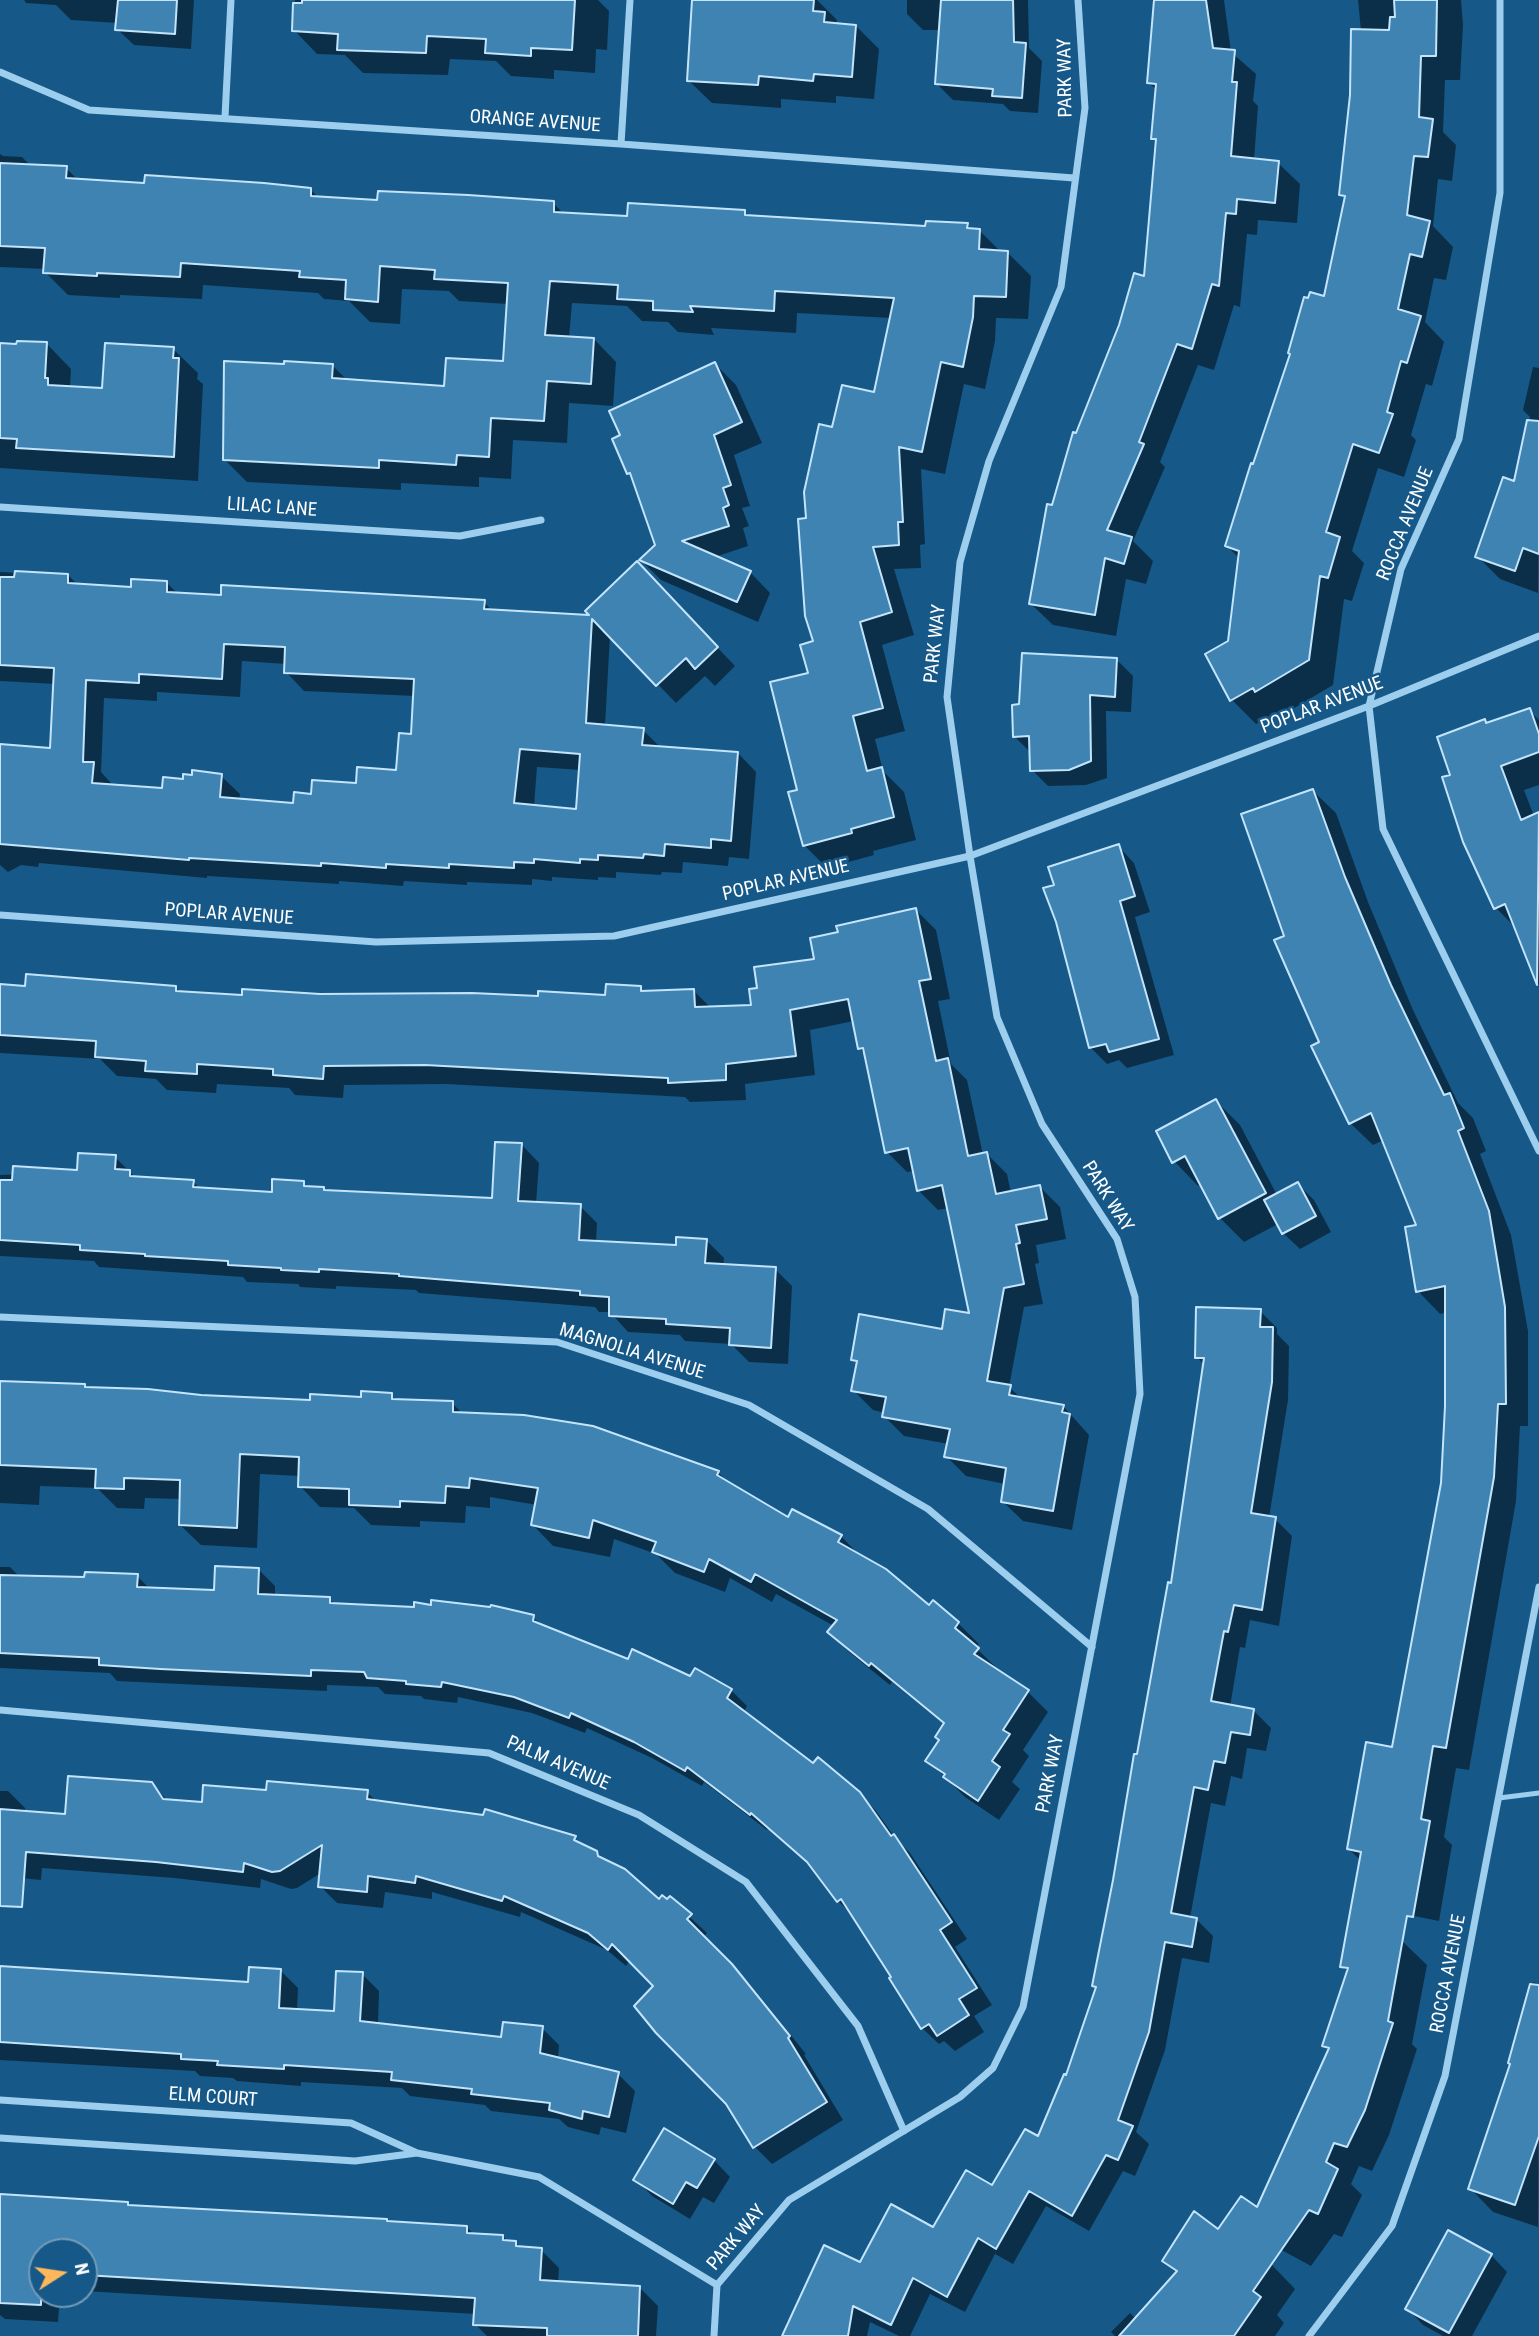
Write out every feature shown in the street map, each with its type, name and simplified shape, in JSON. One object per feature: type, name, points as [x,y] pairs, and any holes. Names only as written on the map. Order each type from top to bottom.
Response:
[{"type":"street","points":[[225,117],[231,0]]},
{"type":"street","points":[[621,144],[630,0]]},
{"type":"street","name":"PARK WAY","points":[[714,2336],[717,2285],[789,2200],[960,2097],[993,2068],[1023,2007],[1140,1394],[1135,1297],[1117,1239],[1042,1124],[997,1017],[947,697],[960,562],[989,461],[1061,287],[1074,178],[1086,107],[1078,0]]},
{"type":"street","name":"ROCCA AVENUE","points":[[1500,0],[1500,193],[1459,439],[1401,569],[1368,706],[1383,829],[1539,1152]]},
{"type":"street","name":"ORANGE AVENUE","points":[[0,72],[89,110],[621,144],[1074,178]]},
{"type":"street","name":"LILAC LANE","points":[[0,507],[460,536],[541,520]]},
{"type":"street","name":"POPLAR AVENUE","points":[[0,915],[376,942],[614,936],[970,856],[1368,706],[1539,636]]},
{"type":"street","name":"MAGNOLIA AVENUE","points":[[0,1317],[557,1342],[750,1405],[928,1509],[1092,1647]]},
{"type":"street","name":"ROCCA AVENUE","points":[[1309,2336],[1392,2226],[1441,2089],[1539,1587]]},
{"type":"street","name":"PALM AVENUE","points":[[0,1710],[489,1753],[639,1815],[746,1882],[858,2026],[904,2130]]},
{"type":"street","name":"ELM COURT","points":[[0,2100],[351,2123],[417,2153],[539,2177],[717,2285]]},
{"type":"street","name":"ELM COURT","points":[[0,2138],[355,2161],[417,2153]]},
{"type":"lane","points":[[1499,1798],[1539,1793]]},
{"type":"building","points":[[118,0],[177,0],[175,34],[115,30]]},
{"type":"building","points":[[302,0],[575,0],[572,50],[531,48],[531,56],[485,53],[486,39],[427,36],[426,53],[337,50],[338,34],[292,31],[293,3],[302,3]]},
{"type":"building","points":[[692,0],[814,0],[813,11],[825,12],[824,22],[856,25],[852,77],[814,74],[813,81],[759,76],[758,85],[687,81]]},
{"type":"building","points":[[941,0],[1013,0],[1014,42],[1026,43],[1022,98],[992,96],[993,89],[935,84]]},
{"type":"building","points":[[1154,0],[1206,0],[1213,48],[1235,50],[1232,82],[1237,82],[1231,156],[1279,161],[1275,203],[1237,199],[1236,214],[1226,213],[1219,286],[1212,284],[1192,349],[1177,344],[1139,442],[1144,444],[1107,530],[1132,537],[1124,564],[1105,558],[1095,615],[1029,604],[1047,504],[1052,505],[1073,432],[1076,433],[1119,325],[1134,273],[1144,276],[1156,139],[1151,139],[1156,84],[1147,83]]},
{"type":"building","points":[[1394,0],[1437,0],[1436,56],[1421,56],[1419,117],[1433,119],[1428,157],[1414,156],[1407,215],[1430,221],[1422,257],[1410,254],[1398,309],[1421,316],[1407,363],[1401,361],[1387,412],[1393,414],[1379,453],[1353,444],[1326,532],[1340,537],[1328,578],[1320,576],[1309,660],[1255,692],[1253,688],[1230,701],[1205,654],[1228,641],[1239,551],[1225,546],[1290,354],[1288,353],[1304,297],[1308,298],[1310,292],[1324,296],[1345,196],[1339,195],[1350,95],[1351,29],[1389,30],[1390,17],[1395,17]]},
{"type":"building","points":[[0,163],[67,166],[66,178],[144,183],[145,175],[264,183],[311,188],[311,196],[377,200],[378,191],[468,195],[554,201],[554,212],[627,216],[628,203],[745,210],[745,215],[925,226],[926,221],[968,223],[967,228],[980,229],[979,249],[1008,251],[1006,297],[974,296],[973,317],[963,367],[941,362],[922,452],[899,447],[903,522],[898,522],[899,545],[873,547],[892,612],[860,622],[883,708],[853,716],[867,771],[882,767],[894,817],[851,829],[852,833],[803,846],[788,792],[797,790],[770,682],[808,673],[800,645],[813,641],[805,616],[798,519],[806,518],[804,492],[819,424],[832,427],[842,385],[874,392],[894,298],[775,291],[774,311],[690,306],[693,312],[653,310],[653,301],[617,299],[618,285],[550,281],[545,335],[594,338],[591,384],[547,381],[544,421],[491,418],[489,457],[457,455],[456,465],[379,460],[379,468],[223,460],[224,361],[333,364],[332,378],[444,386],[446,358],[503,361],[508,283],[434,279],[435,270],[380,266],[378,302],[345,299],[346,280],[299,277],[300,271],[181,263],[180,277],[43,273],[45,248],[0,246]]},
{"type":"building","points":[[17,341],[47,342],[45,378],[48,378],[48,385],[102,388],[105,343],[174,347],[173,358],[179,358],[174,457],[16,448],[17,439],[0,438],[0,343],[16,344]]},
{"type":"building","points":[[715,362],[742,422],[714,435],[731,485],[723,488],[729,505],[723,508],[729,526],[682,541],[751,571],[737,602],[639,560],[655,545],[630,473],[627,474],[612,439],[620,435],[609,411]]},
{"type":"building","points":[[1527,420],[1539,421],[1539,554],[1523,548],[1515,571],[1475,557],[1503,477],[1514,481]]},
{"type":"building","points":[[637,561],[718,647],[695,669],[686,658],[656,686],[592,619],[586,723],[644,728],[642,745],[738,752],[731,841],[711,839],[711,848],[665,844],[664,856],[644,854],[643,858],[598,855],[598,860],[580,859],[580,863],[534,859],[534,863],[514,862],[514,868],[386,864],[386,868],[321,863],[321,866],[189,860],[0,844],[0,744],[50,748],[54,668],[0,665],[0,577],[14,577],[15,571],[68,574],[68,583],[131,587],[131,579],[167,581],[167,592],[221,595],[221,585],[485,600],[484,609],[589,615],[585,611]],"holes":[[[224,644],[285,647],[284,673],[414,679],[411,734],[399,733],[396,770],[357,767],[356,783],[312,780],[311,794],[294,792],[293,803],[220,797],[222,774],[192,770],[192,775],[183,774],[183,779],[163,777],[162,788],[92,783],[94,762],[83,762],[86,680],[139,683],[139,674],[222,679]],[[520,749],[580,754],[576,809],[514,803]]]},
{"type":"building","points":[[1022,653],[1117,658],[1115,697],[1090,695],[1091,761],[1069,770],[1030,771],[1029,736],[1013,737],[1012,705],[1019,704]]},
{"type":"building","points":[[1530,708],[1539,734],[1539,752],[1501,766],[1521,820],[1539,812],[1537,985],[1505,904],[1494,909],[1463,842],[1442,777],[1450,775],[1437,737],[1485,719],[1486,723]]},
{"type":"building","points":[[1313,789],[1345,877],[1391,985],[1444,1095],[1450,1093],[1464,1128],[1458,1131],[1489,1211],[1505,1307],[1506,1404],[1498,1404],[1494,1477],[1446,1748],[1433,1746],[1421,1819],[1430,1821],[1413,1917],[1407,1916],[1388,2021],[1393,2023],[1365,2110],[1347,2147],[1334,2143],[1326,2162],[1338,2169],[1318,2214],[1309,2210],[1253,2291],[1261,2297],[1234,2336],[1119,2336],[1177,2271],[1162,2261],[1194,2211],[1218,2229],[1241,2196],[1257,2207],[1329,2048],[1322,2046],[1348,1968],[1340,1967],[1361,1852],[1347,1849],[1366,1742],[1392,1747],[1441,1483],[1445,1406],[1445,1286],[1416,1292],[1405,1227],[1416,1225],[1371,1113],[1349,1124],[1311,1046],[1319,1042],[1274,940],[1284,936],[1241,814]]},
{"type":"building","points":[[1119,844],[1135,896],[1120,901],[1159,1039],[1109,1052],[1106,1044],[1089,1048],[1056,922],[1043,888],[1054,885],[1048,867]]},
{"type":"building","points":[[916,908],[931,979],[919,981],[936,1061],[948,1058],[968,1156],[987,1152],[996,1194],[1040,1185],[1047,1219],[1016,1225],[1020,1243],[1016,1244],[1024,1284],[1004,1288],[987,1381],[1011,1385],[1009,1395],[1064,1405],[1062,1412],[1070,1414],[1053,1511],[1001,1502],[1006,1468],[944,1457],[950,1429],[882,1417],[886,1397],[851,1391],[857,1361],[851,1360],[859,1314],[942,1329],[945,1309],[969,1313],[942,1185],[917,1191],[908,1148],[885,1153],[863,1048],[858,1049],[848,999],[790,1010],[796,1056],[726,1064],[726,1080],[668,1083],[668,1078],[425,1065],[324,1066],[323,1079],[273,1075],[273,1069],[197,1064],[197,1074],[145,1071],[146,1061],[95,1057],[96,1041],[0,1035],[0,984],[25,986],[26,974],[176,986],[176,991],[242,995],[242,989],[320,994],[472,993],[538,996],[538,991],[605,995],[606,984],[641,986],[641,991],[694,989],[695,1007],[751,1005],[749,989],[757,988],[754,967],[814,959],[810,938],[838,932],[836,926]]},
{"type":"building","points":[[1216,1099],[1266,1193],[1218,1219],[1185,1156],[1172,1163],[1156,1131]]},
{"type":"building","points":[[495,1142],[522,1143],[518,1201],[581,1204],[579,1240],[676,1245],[676,1237],[707,1239],[705,1263],[776,1267],[771,1348],[729,1345],[730,1328],[666,1324],[666,1319],[609,1316],[609,1297],[580,1295],[580,1291],[399,1274],[319,1269],[319,1272],[281,1270],[228,1265],[228,1261],[80,1250],[80,1245],[0,1240],[0,1180],[12,1180],[13,1166],[77,1170],[78,1153],[116,1155],[115,1169],[130,1170],[130,1176],[194,1180],[193,1187],[272,1192],[272,1179],[304,1181],[304,1186],[324,1187],[324,1190],[492,1198]]},
{"type":"building","points":[[1298,1182],[1316,1216],[1282,1234],[1264,1200]]},
{"type":"building","points":[[1196,1307],[1261,1309],[1260,1327],[1273,1327],[1272,1382],[1251,1513],[1276,1517],[1262,1610],[1234,1605],[1228,1632],[1224,1631],[1211,1701],[1254,1709],[1250,1735],[1231,1732],[1225,1763],[1214,1761],[1208,1790],[1194,1787],[1171,1913],[1197,1918],[1192,1947],[1165,1942],[1149,2032],[1118,2120],[1133,2126],[1118,2160],[1106,2155],[1072,2216],[1029,2191],[996,2249],[978,2238],[947,2297],[913,2278],[891,2325],[853,2306],[848,2336],[782,2336],[824,2245],[860,2262],[891,2204],[933,2227],[966,2170],[992,2185],[1025,2129],[1038,2136],[1064,2074],[1066,2075],[1096,1987],[1092,1986],[1134,1754],[1137,1754],[1168,1582],[1171,1583],[1204,1358],[1195,1358]]},
{"type":"building","points":[[0,1381],[85,1384],[85,1387],[310,1400],[310,1394],[361,1397],[361,1391],[392,1393],[392,1399],[453,1401],[453,1412],[524,1415],[593,1426],[719,1471],[717,1475],[788,1517],[792,1509],[842,1535],[838,1542],[886,1569],[929,1605],[933,1600],[959,1622],[955,1628],[979,1648],[974,1654],[1029,1690],[1003,1730],[1010,1734],[992,1761],[1000,1767],[978,1801],[925,1761],[939,1740],[935,1737],[944,1723],[871,1663],[869,1666],[827,1632],[837,1620],[755,1574],[751,1582],[709,1559],[704,1572],[652,1552],[656,1542],[593,1520],[589,1538],[531,1525],[538,1488],[470,1478],[469,1488],[446,1486],[445,1503],[400,1501],[400,1507],[349,1505],[349,1489],[298,1487],[299,1457],[240,1454],[237,1528],[179,1525],[180,1480],[124,1478],[124,1489],[95,1488],[96,1469],[0,1465]]},
{"type":"building","points":[[215,1566],[259,1568],[258,1594],[330,1597],[330,1603],[414,1607],[414,1602],[431,1605],[431,1600],[491,1605],[534,1615],[533,1621],[628,1659],[632,1649],[690,1676],[695,1668],[732,1689],[727,1698],[813,1763],[818,1757],[860,1792],[891,1836],[894,1834],[952,1922],[940,1930],[977,1988],[959,1999],[969,2015],[937,2036],[929,2024],[921,2029],[841,1899],[837,1902],[807,1862],[751,1813],[750,1815],[687,1767],[685,1771],[634,1742],[571,1713],[569,1718],[514,1697],[442,1682],[441,1687],[406,1684],[406,1681],[367,1678],[364,1672],[311,1670],[311,1676],[160,1669],[99,1665],[99,1658],[0,1653],[0,1575],[84,1577],[85,1572],[138,1574],[137,1587],[214,1590]]},
{"type":"building","points":[[68,1776],[152,1782],[163,1799],[202,1802],[203,1785],[266,1790],[267,1781],[368,1790],[367,1799],[483,1815],[485,1809],[576,1836],[574,1840],[625,1869],[659,1899],[662,1895],[667,1899],[670,1896],[692,1914],[687,1919],[732,1964],[790,2036],[788,2038],[827,2102],[753,2148],[726,2104],[656,2033],[634,2006],[653,1986],[612,1944],[608,1950],[588,1933],[504,1896],[502,1901],[416,1876],[415,1883],[368,1876],[367,1892],[318,1887],[322,1845],[280,1871],[272,1872],[244,1863],[243,1872],[26,1852],[22,1907],[0,1906],[0,1809],[65,1814]]},
{"type":"building","points":[[0,1966],[248,1982],[249,1967],[281,1969],[279,2008],[334,2011],[336,1971],[363,1972],[360,2021],[501,2037],[503,2022],[543,2026],[540,2053],[619,2072],[609,2117],[583,2111],[582,2119],[549,2110],[550,2103],[471,2094],[472,2089],[391,2080],[392,2072],[284,2065],[284,2069],[217,2065],[218,2061],[181,2059],[181,2054],[0,2042]]},
{"type":"building","points":[[1530,1984],[1539,1985],[1539,2136],[1515,2205],[1468,2189],[1510,2064],[1508,2063]]},
{"type":"building","points":[[664,2128],[715,2159],[697,2188],[686,2182],[673,2204],[633,2180]]},
{"type":"building","points":[[0,2194],[128,2202],[128,2205],[467,2226],[467,2233],[503,2235],[503,2240],[516,2241],[516,2246],[542,2248],[540,2280],[640,2286],[638,2336],[547,2336],[547,2328],[473,2325],[475,2298],[98,2276],[98,2238],[28,2238],[28,2304],[0,2303]]},
{"type":"building","points":[[1448,2230],[1492,2254],[1449,2333],[1405,2309]]}]
